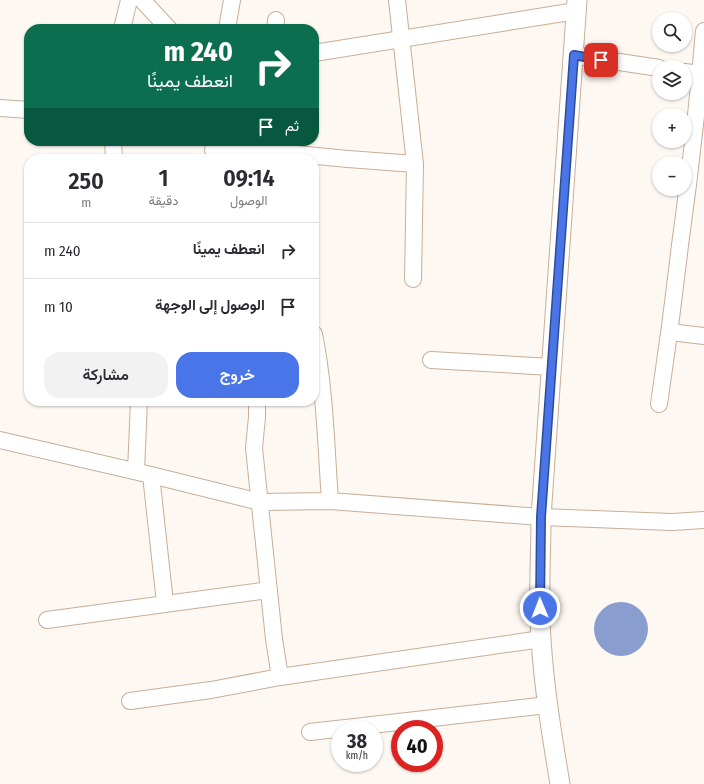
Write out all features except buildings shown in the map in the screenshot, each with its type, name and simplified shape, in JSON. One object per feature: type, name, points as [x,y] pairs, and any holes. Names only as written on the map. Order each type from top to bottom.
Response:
[{"type":"street","points":[[123,24],[129,0]]},
{"type":"street","points":[[142,0],[164,24]]},
{"type":"street","points":[[228,24],[232,0]]},
{"type":"street","points":[[397,0],[415,164],[413,279]]},
{"type":"street","points":[[319,52],[401,40],[577,6],[541,517],[541,639],[547,705],[560,784]]},
{"type":"street","points":[[659,404],[670,332],[688,188],[693,73],[704,31]]},
{"type":"street","points":[[574,55],[652,67]]},
{"type":"street","points":[[0,108],[24,110]]},
{"type":"street","points":[[213,150],[261,150],[300,154]]},
{"type":"street","points":[[319,156],[415,164]]},
{"type":"street","points":[[670,332],[704,336]]},
{"type":"street","points":[[432,360],[552,368]]},
{"type":"street","points":[[319,362],[330,501]]},
{"type":"street","points":[[139,406],[138,428],[165,603]]},
{"type":"street","points":[[257,406],[254,448],[274,639],[280,677]]},
{"type":"street","points":[[0,440],[144,473],[260,502],[330,501],[541,517],[672,522],[704,520]]},
{"type":"street","points":[[47,620],[269,590]]},
{"type":"street","points":[[130,701],[211,690],[280,677],[541,639]]},
{"type":"street","points":[[310,732],[547,705]]},
{"type":"water","points":[[621,602],[631,604],[640,610],[646,619],[648,629],[646,639],[640,648],[631,654],[621,656],[611,654],[602,648],[596,639],[594,629],[596,619],[602,610],[611,604]]},
{"type":"route","points":[[540,608],[541,517],[574,55],[601,60]]}]
